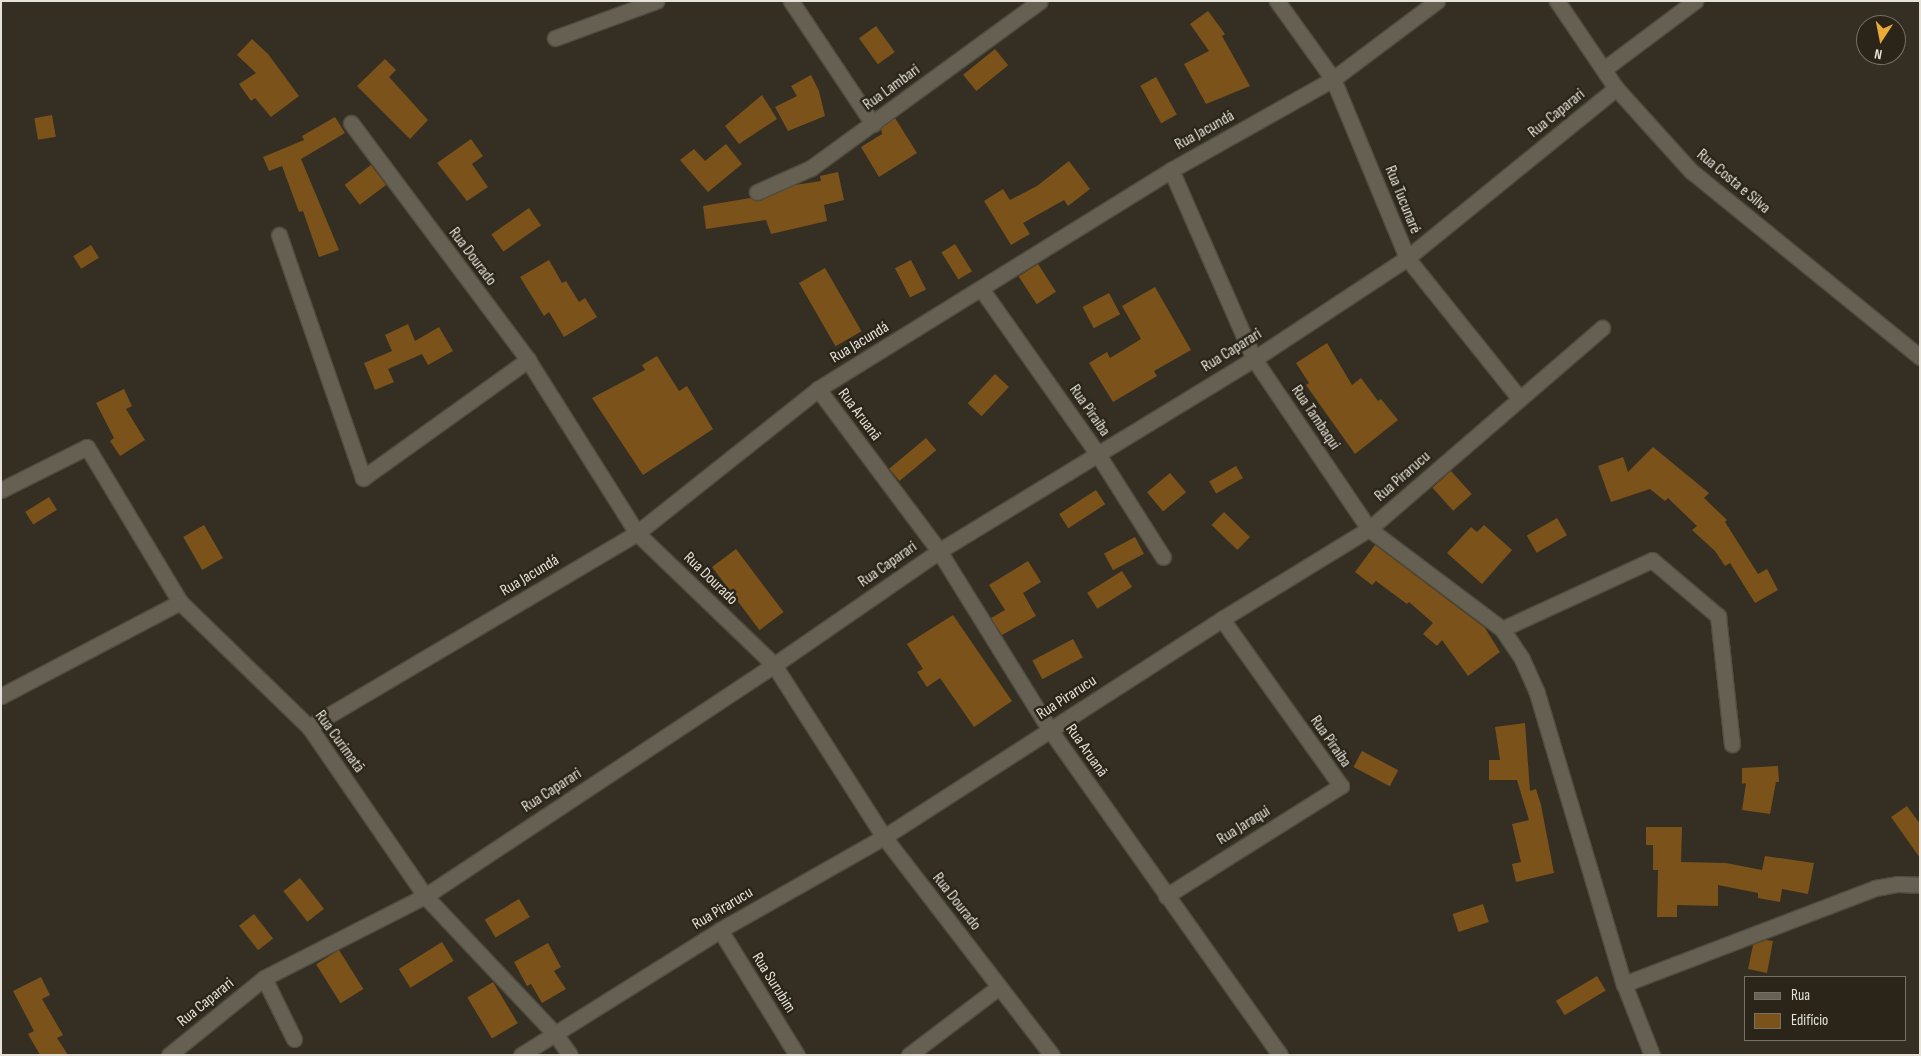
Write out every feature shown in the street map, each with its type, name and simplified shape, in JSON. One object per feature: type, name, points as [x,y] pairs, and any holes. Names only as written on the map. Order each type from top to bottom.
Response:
[{"type":"street","points":[[555,38],[656,1]]},
{"type":"street","points":[[791,1],[873,124]]},
{"type":"street","name":"Rua Lambari","points":[[757,192],[811,168],[1040,1]]},
{"type":"street","name":"Rua Tucunaré","points":[[1277,1],[1333,79],[1407,258],[1519,398]]},
{"type":"street","name":"Rua Jacundá","points":[[309,727],[637,533],[818,389],[982,290],[1171,170],[1333,79],[1437,1]]},
{"type":"street","name":"Rua Costa e Silva","points":[[1557,1],[1616,88],[1691,171],[1920,357]]},
{"type":"street","points":[[1604,69],[1696,1]]},
{"type":"street","name":"Rua Caparari","points":[[169,1055],[264,978],[425,896],[774,665],[939,551],[1254,359],[1407,258],[1616,88]]},
{"type":"street","name":"Rua Dourado","points":[[351,123],[528,360],[637,533],[774,665],[884,837],[1052,1055]]},
{"type":"street","name":"Rua Tambaqui","points":[[1171,170],[1254,359],[1370,529],[1502,629],[1522,659],[1537,693],[1624,984],[1652,1055]]},
{"type":"street","points":[[279,235],[363,478],[528,360]]},
{"type":"street","name":"Rua Piraíba","points":[[982,290],[1097,453],[1163,557]]},
{"type":"street","name":"Rua Pirarucu","points":[[521,1055],[720,930],[884,837],[1222,619],[1370,529],[1602,328]]},
{"type":"street","name":"Rua Aruanã","points":[[818,389],[939,551],[1050,730],[1273,1052]]},
{"type":"street","name":"Rua Curimatã","points":[[1,490],[87,447],[180,602],[309,727],[425,896],[556,1034],[570,1055]]},
{"type":"street","points":[[1502,629],[1652,560],[1718,616],[1732,744]]},
{"type":"street","points":[[1,696],[180,602]]},
{"type":"street","name":"Rua Piraíba","points":[[1222,619],[1340,786]]},
{"type":"street","name":"Rua Jaraqui","points":[[1166,896],[1340,786]]},
{"type":"street","points":[[1624,984],[1762,929],[1844,899],[1897,884],[1920,885]]},
{"type":"street","name":"Rua Surubim","points":[[720,930],[797,1055]]},
{"type":"street","points":[[264,978],[294,1039]]},
{"type":"street","points":[[909,1055],[1000,987]]},
{"type":"building","points":[[1208,11],[1225,34],[1222,36],[1250,86],[1206,104],[1184,64],[1209,51],[1190,24]]},
{"type":"building","points":[[876,26],[895,52],[878,64],[859,38]]},
{"type":"building","points":[[252,39],[268,54],[299,96],[271,117],[255,98],[251,101],[239,84],[256,73],[237,55]]},
{"type":"building","points":[[995,49],[1008,65],[976,91],[963,75]]},
{"type":"building","points":[[385,59],[396,70],[389,77],[428,120],[410,139],[357,86]]},
{"type":"building","points":[[811,75],[819,91],[825,116],[788,131],[775,107],[797,96],[791,86]]},
{"type":"building","points":[[1156,77],[1177,115],[1161,123],[1140,86]]},
{"type":"building","points":[[762,95],[777,119],[739,144],[725,126]]},
{"type":"building","points":[[52,115],[56,137],[38,140],[34,118]]},
{"type":"building","points":[[335,117],[345,133],[301,159],[339,250],[319,257],[303,211],[299,212],[282,166],[269,171],[263,157],[304,140],[302,136]]},
{"type":"building","points":[[895,118],[917,153],[879,177],[861,147],[882,134],[881,128]]},
{"type":"building","points":[[471,139],[483,156],[472,164],[488,187],[467,201],[437,163]]},
{"type":"building","points":[[726,144],[742,164],[708,192],[680,160],[694,149],[705,161]]},
{"type":"building","points":[[1069,161],[1090,189],[1068,206],[1064,200],[1023,223],[1030,234],[1011,245],[984,201],[1003,189],[1010,200],[1037,186]]},
{"type":"building","points":[[371,165],[386,185],[360,205],[345,185]]},
{"type":"building","points":[[838,172],[844,200],[824,205],[827,221],[771,234],[766,220],[706,229],[703,206],[750,198],[760,201],[795,185],[821,181],[820,176]]},
{"type":"building","points":[[529,208],[541,225],[503,252],[491,234]]},
{"type":"building","points":[[955,244],[972,271],[958,280],[941,252]]},
{"type":"building","points":[[91,245],[99,258],[81,269],[73,256]]},
{"type":"building","points":[[549,260],[562,283],[566,281],[579,302],[585,298],[597,317],[564,337],[549,312],[544,316],[520,277]]},
{"type":"building","points":[[911,260],[926,289],[910,298],[895,268]]},
{"type":"building","points":[[1038,264],[1056,292],[1037,304],[1019,277]]},
{"type":"building","points":[[825,268],[862,331],[836,346],[799,283]]},
{"type":"building","points":[[1155,287],[1191,350],[1154,371],[1157,376],[1113,402],[1089,363],[1107,352],[1110,358],[1141,339],[1122,306]]},
{"type":"building","points":[[1109,293],[1120,314],[1094,328],[1083,307]]},
{"type":"building","points":[[408,324],[415,341],[439,327],[453,351],[428,365],[422,354],[388,369],[394,382],[375,390],[364,363],[392,351],[385,335]]},
{"type":"building","points":[[1327,343],[1352,385],[1361,378],[1378,401],[1381,399],[1398,420],[1355,454],[1306,385],[1309,383],[1296,363]]},
{"type":"building","points":[[657,356],[679,391],[687,386],[713,429],[643,475],[592,398],[645,370],[642,365]]},
{"type":"building","points":[[995,374],[1009,387],[982,416],[968,403]]},
{"type":"building","points":[[124,389],[132,406],[126,409],[145,440],[120,456],[110,441],[114,438],[96,403]]},
{"type":"building","points":[[926,438],[936,450],[900,481],[889,469]]},
{"type":"building","points":[[1653,447],[1709,493],[1704,498],[1727,520],[1725,522],[1758,574],[1767,569],[1778,590],[1755,603],[1730,563],[1725,566],[1715,551],[1692,530],[1697,526],[1668,498],[1665,501],[1650,489],[1611,502],[1598,466],[1623,457],[1628,472]]},
{"type":"building","points":[[1236,466],[1243,478],[1216,494],[1209,482]]},
{"type":"building","points":[[1451,471],[1472,494],[1453,511],[1432,488]]},
{"type":"building","points":[[1170,473],[1186,492],[1163,511],[1147,492]]},
{"type":"building","points":[[1096,490],[1105,504],[1068,528],[1059,514]]},
{"type":"building","points":[[49,497],[57,510],[33,525],[25,512]]},
{"type":"building","points":[[1224,512],[1250,537],[1237,550],[1211,525]]},
{"type":"building","points":[[1557,518],[1567,535],[1537,553],[1527,536]]},
{"type":"building","points":[[204,525],[223,558],[202,570],[183,537]]},
{"type":"building","points":[[1484,525],[1512,550],[1482,584],[1447,553],[1471,527],[1477,532]]},
{"type":"building","points":[[1135,537],[1144,554],[1113,570],[1104,553]]},
{"type":"building","points":[[1375,545],[1485,628],[1500,652],[1468,676],[1442,640],[1437,646],[1423,634],[1433,623],[1409,602],[1407,604],[1376,581],[1372,585],[1355,572]]},
{"type":"building","points":[[736,549],[784,612],[760,630],[712,567]]},
{"type":"building","points":[[1028,561],[1041,582],[1023,593],[1036,616],[1002,635],[991,618],[1005,610],[989,585]]},
{"type":"building","points":[[1122,571],[1132,587],[1097,609],[1087,593]]},
{"type":"building","points":[[953,615],[1012,701],[974,727],[940,678],[927,687],[917,672],[923,669],[907,644]]},
{"type":"building","points":[[1073,639],[1083,658],[1042,679],[1032,661]]},
{"type":"building","points":[[1525,723],[1530,791],[1536,789],[1541,805],[1554,873],[1516,882],[1512,864],[1521,862],[1512,824],[1529,820],[1517,780],[1489,780],[1489,760],[1500,760],[1495,727]]},
{"type":"building","points":[[1362,751],[1398,770],[1390,786],[1354,767]]},
{"type":"building","points":[[1778,766],[1779,782],[1776,782],[1770,814],[1742,810],[1746,783],[1742,784],[1742,768]]},
{"type":"building","points":[[1907,806],[1920,824],[1920,858],[1891,817]]},
{"type":"building","points":[[1646,827],[1682,827],[1681,862],[1726,863],[1762,870],[1765,856],[1814,863],[1808,894],[1782,889],[1780,902],[1758,898],[1758,893],[1718,885],[1718,906],[1677,905],[1677,917],[1657,917],[1658,870],[1653,870],[1653,845],[1646,845]]},
{"type":"building","points":[[300,878],[324,909],[307,922],[283,891]]},
{"type":"building","points":[[519,899],[530,917],[496,938],[485,920]]},
{"type":"building","points":[[1483,904],[1489,922],[1458,932],[1453,914]]},
{"type":"building","points":[[254,914],[273,938],[258,950],[239,926]]},
{"type":"building","points":[[1766,940],[1773,941],[1767,973],[1748,969],[1753,945]]},
{"type":"building","points":[[442,942],[454,961],[410,988],[399,969]]},
{"type":"building","points":[[548,943],[561,967],[554,971],[566,989],[542,1003],[531,984],[527,986],[514,962]]},
{"type":"building","points":[[339,950],[363,989],[340,1003],[316,964]]},
{"type":"building","points":[[1597,976],[1606,991],[1565,1015],[1556,1001]]},
{"type":"building","points":[[41,977],[50,995],[42,999],[63,1035],[57,1038],[68,1055],[40,1055],[28,1034],[34,1031],[13,991]]},
{"type":"building","points":[[493,982],[518,1023],[492,1039],[467,997]]}]
